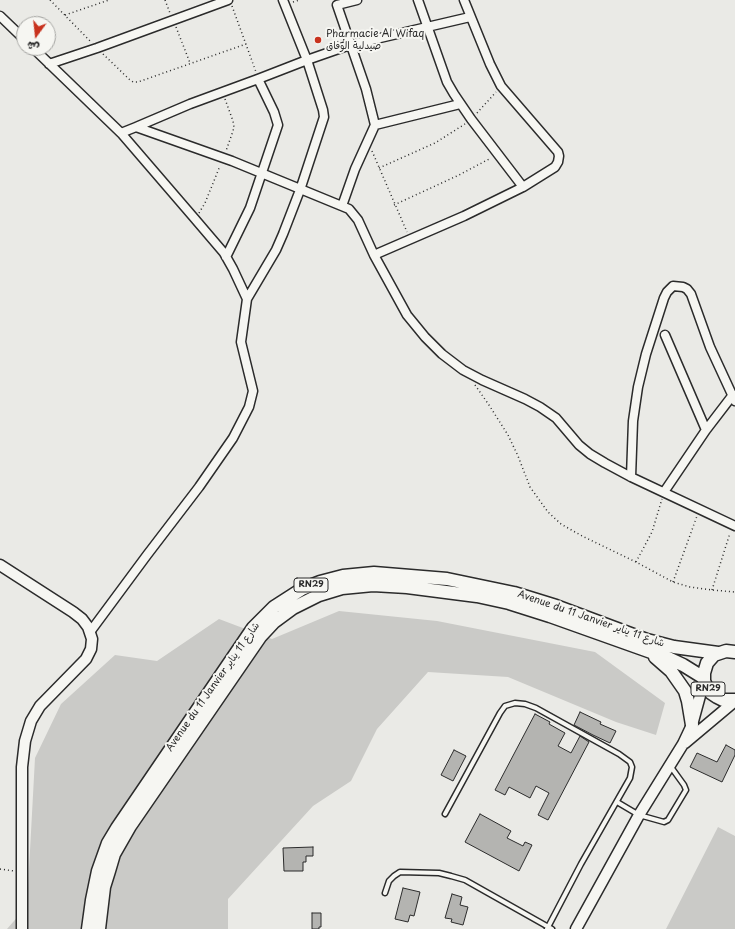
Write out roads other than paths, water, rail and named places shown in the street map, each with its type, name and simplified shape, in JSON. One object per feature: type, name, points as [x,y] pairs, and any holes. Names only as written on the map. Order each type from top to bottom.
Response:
[{"type":"main road","name":"Avenue du 11 Janvier شارع 11 يناير","points":[[88,929],[98,871],[108,843],[117,828],[253,628],[274,607],[302,589],[320,582],[343,576],[374,573],[447,579],[514,593],[556,606],[647,640],[691,650],[718,653]]},
{"type":"main road","name":"Avenue du 11 Janvier شارع 11 يناير","points":[[99,929],[104,887],[114,854],[130,826],[260,637],[274,622],[293,608],[319,595],[342,588],[372,585],[406,587],[477,596],[509,603],[668,658],[683,665],[704,680]]},
{"type":"main road","points":[[644,650],[662,662],[679,681],[685,691],[688,701],[692,725]]},
{"type":"main road","name":"RN29","points":[[735,652],[726,651],[714,655],[707,663],[705,668],[704,680],[707,688],[717,697],[723,700],[735,700]]},
{"type":"street","points":[[49,64],[229,0]]},
{"type":"street","points":[[90,632],[199,487],[233,438],[249,407],[253,391],[241,342],[247,300],[276,250],[300,190],[324,117],[307,60],[283,0]]},
{"type":"street","points":[[342,206],[354,169],[375,125],[366,89],[337,5],[357,0]]},
{"type":"street","points":[[418,0],[448,82],[460,104],[523,187]]},
{"type":"street","points":[[374,255],[464,216],[523,187],[555,167],[558,162],[558,152],[501,86],[490,64],[464,0]]},
{"type":"street","points":[[0,16],[16,31]]},
{"type":"street","points":[[121,133],[190,104],[350,45],[470,17]]},
{"type":"street","points":[[41,56],[121,133],[195,219],[226,257],[247,300]]},
{"type":"street","points":[[226,257],[250,208],[278,125],[274,112],[258,79]]},
{"type":"street","points":[[375,125],[460,104]]},
{"type":"street","points":[[136,127],[224,158],[348,209],[358,220],[374,255],[407,315],[429,342],[442,354],[463,370],[540,407],[556,418],[579,445],[590,454],[631,477],[734,525]]},
{"type":"street","points":[[631,477],[633,421],[638,386],[646,354],[667,292],[673,286],[683,287],[691,294],[710,347],[734,397],[706,430],[664,492]]},
{"type":"street","points":[[665,335],[706,430]]},
{"type":"street","points":[[0,566],[82,619],[90,632],[92,644],[86,659],[40,706],[31,721],[23,751],[22,929]]},
{"type":"street","points":[[576,929],[639,815],[683,744],[692,725],[704,680]]},
{"type":"street","points":[[683,744],[735,700]]},
{"type":"lane","points":[[385,893],[389,881],[400,872],[439,873],[465,880],[550,928],[582,864],[632,772],[630,762],[619,754],[536,708],[525,704],[515,703],[506,706],[500,713],[445,814]]},
{"type":"lane","points":[[616,802],[639,815],[664,822],[668,820],[686,790],[670,765]]},
{"type":"place","name":"Pharmacie Al Wifaq صيدلية الوفاق","points":[[318,40]]}]
